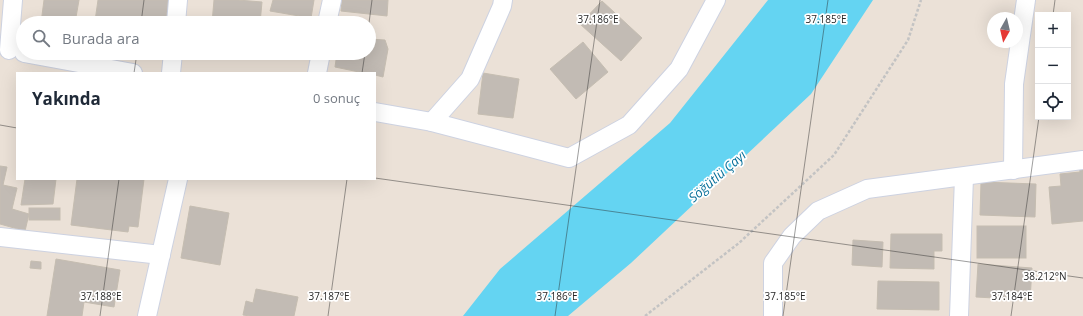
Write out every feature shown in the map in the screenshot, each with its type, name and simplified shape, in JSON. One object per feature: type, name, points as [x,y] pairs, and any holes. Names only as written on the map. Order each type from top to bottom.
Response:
[{"type":"street","points":[[13,0],[14,51]]},
{"type":"street","points":[[177,16],[178,0]]},
{"type":"street","points":[[329,16],[332,0]]},
{"type":"street","points":[[432,122],[470,79],[502,6],[503,0]]},
{"type":"street","points":[[376,112],[432,122],[569,158],[629,125],[679,69],[716,0]]},
{"type":"street","points":[[1012,170],[1014,84],[1026,0]]},
{"type":"street","points":[[63,60],[128,72]]},
{"type":"street","points":[[171,72],[172,60]]},
{"type":"street","points":[[317,72],[320,60]]},
{"type":"street","points":[[773,316],[773,263],[792,236],[818,211],[867,189],[1083,160]]},
{"type":"street","points":[[959,316],[964,177]]},
{"type":"street","points":[[147,316],[178,180]]},
{"type":"street","points":[[0,237],[161,255]]},
{"type":"path","points":[[645,316],[739,243],[834,155],[908,40],[921,0]]},
{"type":"water","name":"Söğütlü Çayı","points":[[768,0],[873,0],[811,94],[631,263],[568,316],[463,316],[500,269],[670,123]]},
{"type":"building","points":[[44,0],[79,0],[76,16],[42,16]]},
{"type":"building","points":[[98,0],[174,0],[172,16],[96,16]]},
{"type":"building","points":[[214,0],[262,2],[261,16],[213,16]]},
{"type":"building","points":[[273,0],[314,0],[311,16],[299,16],[270,11]]},
{"type":"building","points":[[342,0],[388,0],[387,16],[341,11]]},
{"type":"building","points":[[602,1],[642,38],[621,61],[580,24]]},
{"type":"building","points":[[376,39],[385,40],[388,49],[383,77],[376,75],[376,72],[359,72],[335,67],[336,60],[376,60]]},
{"type":"building","points":[[583,42],[608,72],[576,99],[550,69]]},
{"type":"building","points":[[483,73],[519,79],[513,118],[478,114]]},
{"type":"building","points":[[0,166],[7,167],[3,185],[17,188],[12,209],[29,214],[25,231],[0,224]]},
{"type":"building","points":[[1079,166],[1083,166],[1083,221],[1052,224],[1049,187],[1061,186],[1060,174],[1080,172]]},
{"type":"building","points":[[25,180],[56,180],[53,204],[21,205]]},
{"type":"building","points":[[77,180],[144,180],[138,227],[129,226],[128,232],[71,225]]},
{"type":"building","points":[[981,182],[1036,184],[1035,217],[980,215]]},
{"type":"building","points":[[190,206],[229,213],[220,265],[181,258]]},
{"type":"building","points":[[29,208],[60,208],[60,220],[29,220]]},
{"type":"building","points":[[977,226],[1026,226],[1026,258],[977,258]]},
{"type":"building","points":[[891,234],[942,234],[942,251],[934,251],[934,269],[890,268]]},
{"type":"building","points":[[853,240],[883,242],[882,267],[852,265]]},
{"type":"building","points":[[56,259],[120,270],[114,307],[84,302],[82,316],[47,316]]},
{"type":"building","points":[[31,261],[41,262],[41,269],[30,268]]},
{"type":"building","points":[[978,264],[1032,268],[1030,300],[976,297]]},
{"type":"building","points":[[878,281],[939,282],[939,310],[877,309]]},
{"type":"building","points":[[256,289],[298,297],[294,316],[243,315],[246,301],[253,303]]}]
